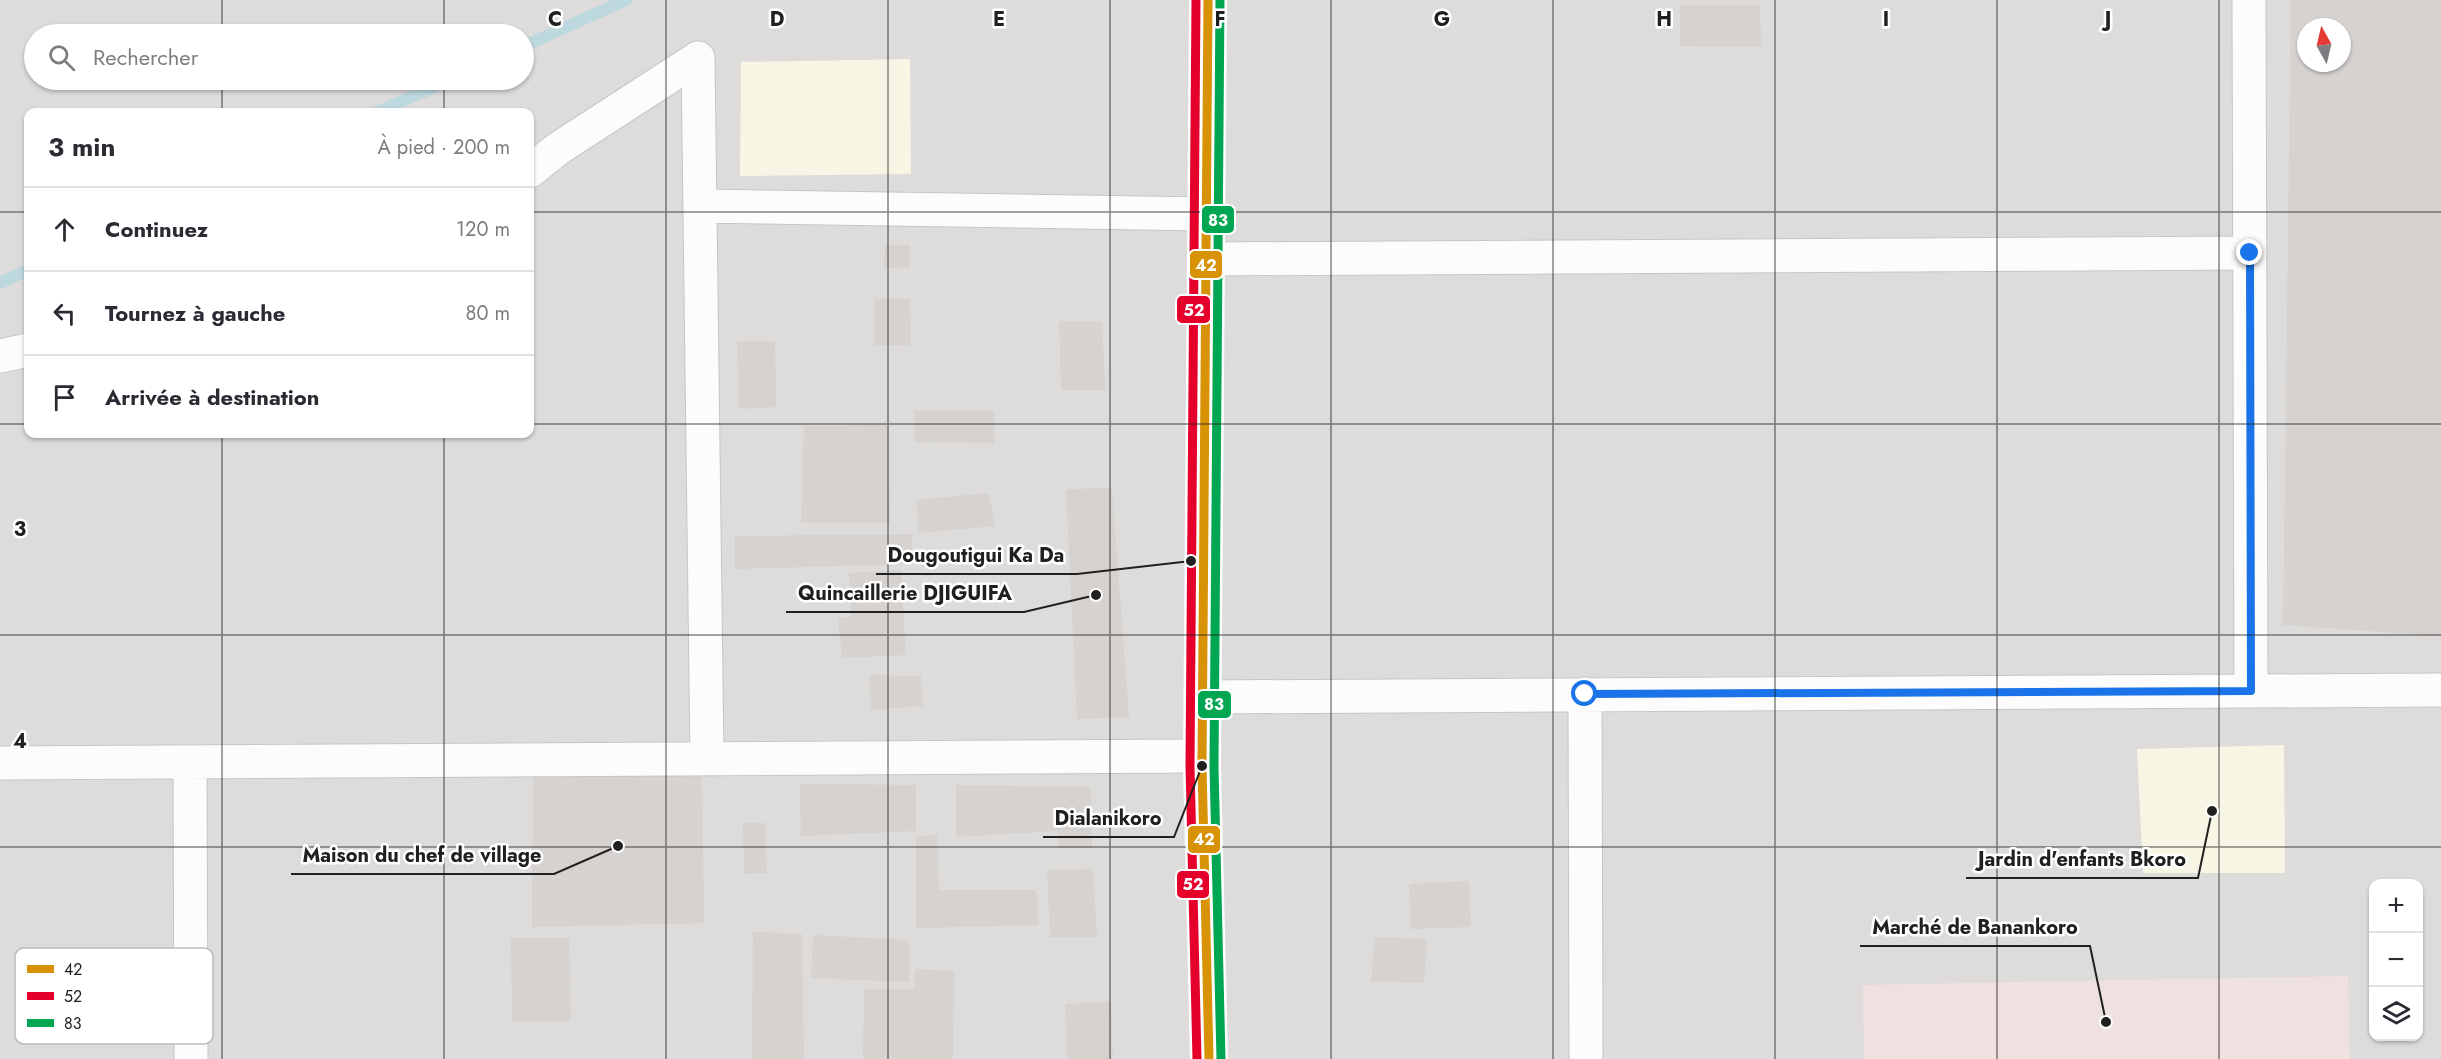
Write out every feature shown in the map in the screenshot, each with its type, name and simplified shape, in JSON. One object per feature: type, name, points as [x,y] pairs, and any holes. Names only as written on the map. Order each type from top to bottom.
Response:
[{"type":"highway","points":[[1208,0],[1203,756],[1209,1059]]},
{"type":"street","points":[[2249,0],[2251,691]]},
{"type":"street","points":[[534,168],[559,148],[698,58],[707,759]]},
{"type":"street","points":[[700,206],[1206,214]]},
{"type":"street","points":[[1206,260],[2250,253]]},
{"type":"street","points":[[0,356],[24,351]]},
{"type":"street","points":[[1204,697],[2441,690]]},
{"type":"street","points":[[1585,694],[1586,1059]]},
{"type":"street","points":[[0,763],[1203,756]]},
{"type":"street","points":[[190,762],[190,948]]},
{"type":"shaded area","points":[[0,0],[2441,0],[2441,1059],[0,1059]]},
{"type":"shaded area","points":[[910,59],[911,174],[740,176],[741,62]]},
{"type":"shaded area","points":[[2284,745],[2285,873],[2143,873],[2137,749]]},
{"type":"shaded area","points":[[2348,976],[2350,1059],[1864,1059],[1863,985]]},
{"type":"building","points":[[2291,0],[2441,0],[2441,636],[2283,625]]},
{"type":"building","points":[[1680,5],[1760,5],[1761,47],[1680,46]]},
{"type":"building","points":[[885,245],[910,245],[910,267],[884,268]]},
{"type":"building","points":[[875,299],[910,299],[911,346],[874,345]]},
{"type":"building","points":[[1059,321],[1102,322],[1105,390],[1061,390]]},
{"type":"building","points":[[737,341],[775,341],[776,407],[739,409]]},
{"type":"building","points":[[914,410],[994,411],[994,443],[915,442]]},
{"type":"building","points":[[889,425],[890,523],[801,523],[804,426]]},
{"type":"building","points":[[1112,488],[1129,717],[1077,719],[1066,489]]},
{"type":"building","points":[[989,493],[995,526],[919,533],[916,500]]},
{"type":"building","points":[[912,534],[912,564],[735,569],[735,536]]},
{"type":"building","points":[[901,570],[906,655],[842,658],[838,618],[851,616],[849,573]]},
{"type":"building","points":[[869,675],[921,676],[923,706],[871,710]]},
{"type":"building","points":[[533,768],[702,768],[704,923],[532,927]]},
{"type":"building","points":[[800,784],[916,785],[916,831],[801,836]]},
{"type":"building","points":[[956,785],[1091,787],[1092,848],[1059,848],[1057,831],[956,837]]},
{"type":"building","points":[[743,823],[765,823],[767,873],[744,874]]},
{"type":"building","points":[[937,835],[939,890],[1036,890],[1039,925],[916,928],[916,836]]},
{"type":"building","points":[[1093,869],[1097,937],[1050,937],[1047,870]]},
{"type":"building","points":[[1469,881],[1471,927],[1411,929],[1409,884]]},
{"type":"building","points":[[753,932],[802,934],[804,1059],[752,1059]]},
{"type":"building","points":[[813,935],[909,940],[909,982],[811,978]]},
{"type":"building","points":[[1375,937],[1427,939],[1424,983],[1371,981]]},
{"type":"building","points":[[511,938],[569,938],[571,1021],[512,1022]]},
{"type":"building","points":[[915,969],[954,971],[953,1059],[863,1059],[864,989],[915,989]]},
{"type":"building","points":[[1111,1002],[1113,1059],[1067,1059],[1065,1004]]},
{"type":"waterway","points":[[534,41],[626,0]]},
{"type":"waterway","points":[[386,108],[427,90]]},
{"type":"waterway","points":[[0,283],[24,272]]},
{"type":"transit line","name":"52","points":[[1196,0],[1190,766],[1197,1059]]},
{"type":"transit line","name":"42","points":[[1208,0],[1202,766],[1209,1059]]},
{"type":"transit line","name":"83","points":[[1220,0],[1214,766],[1221,1059]]},
{"type":"place","name":"Dougoutigui Ka Da","points":[[1191,561]]},
{"type":"place","name":"Quincaillerie DJIGUIFA","points":[[1096,595]]},
{"type":"place","name":"Dialanikoro","points":[[1202,766]]},
{"type":"place","name":"Jardin d'enfants Bkoro","points":[[2212,811]]},
{"type":"place","name":"Maison du chef de village","points":[[618,846]]},
{"type":"place","name":"Marché de Banankoro","points":[[2106,1022]]},
{"type":"route","points":[[1585,694],[2251,691],[2250,253]]}]
